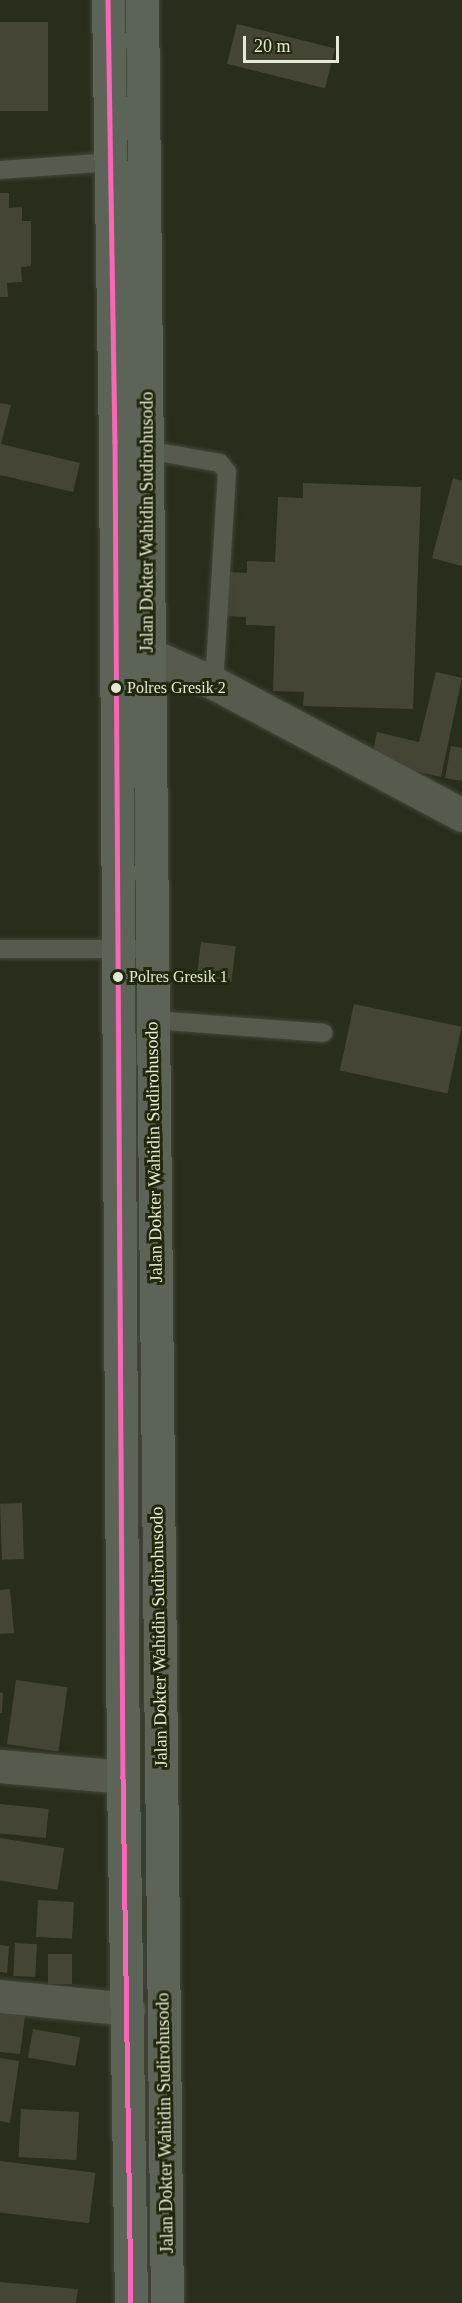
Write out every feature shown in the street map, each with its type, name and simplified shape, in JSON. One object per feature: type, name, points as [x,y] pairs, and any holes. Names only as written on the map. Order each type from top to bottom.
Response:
[{"type":"highway","name":"Jalan Dokter Wahidin Sudirohusodo","points":[[108,0],[119,949],[123,1776],[131,2303]]},
{"type":"highway","name":"Jalan Dokter Wahidin Sudirohusodo","points":[[142,0],[167,2303]]},
{"type":"highway","points":[[111,242],[144,240]]},
{"type":"street","points":[[148,654],[214,683],[462,815]]},
{"type":"street","points":[[0,1766],[123,1776]]},
{"type":"street","points":[[0,1996],[128,2009]]},
{"type":"lane","points":[[0,170],[111,162]]},
{"type":"lane","points":[[147,450],[220,463],[227,472],[214,683]]},
{"type":"lane","points":[[0,949],[151,949]]},
{"type":"lane","points":[[152,1020],[324,1034]]},
{"type":"building","points":[[0,22],[48,22],[48,111],[0,111]]},
{"type":"building","points":[[237,24],[335,48],[325,88],[227,64]]},
{"type":"building","points":[[0,193],[9,193],[9,208],[22,207],[22,221],[31,221],[31,266],[21,267],[22,282],[7,283],[8,297],[0,297]]},
{"type":"building","points":[[0,403],[11,405],[1,444],[80,463],[73,492],[0,475]]},
{"type":"building","points":[[453,478],[462,481],[462,566],[432,558]]},
{"type":"building","points":[[303,483],[421,487],[413,709],[303,706],[304,692],[273,691],[275,626],[246,625],[246,617],[224,616],[226,572],[247,573],[247,561],[275,562],[278,497],[303,498]]},
{"type":"building","points":[[436,672],[462,678],[441,777],[371,761],[377,732],[419,742]]},
{"type":"building","points":[[451,746],[462,748],[462,781],[445,778]]},
{"type":"building","points":[[201,942],[236,946],[231,982],[197,978]]},
{"type":"building","points":[[354,1004],[462,1027],[447,1093],[340,1071]]},
{"type":"building","points":[[22,1503],[24,1559],[2,1560],[0,1504]]},
{"type":"building","points":[[10,1589],[14,1633],[0,1634],[0,1590]]},
{"type":"building","points":[[16,1680],[67,1687],[58,1752],[7,1744]]},
{"type":"building","points":[[0,1692],[3,1693],[2,1713],[0,1713]]},
{"type":"building","points":[[0,1804],[49,1809],[46,1838],[0,1833]]},
{"type":"building","points":[[0,1838],[64,1848],[58,1890],[0,1881]]},
{"type":"building","points":[[38,1900],[74,1902],[72,1939],[36,1937]]},
{"type":"building","points":[[15,1943],[37,1944],[35,1977],[13,1976]]},
{"type":"building","points":[[0,1945],[9,1946],[7,1973],[0,1972]]},
{"type":"building","points":[[48,1954],[72,1954],[72,1984],[48,1984]]},
{"type":"building","points":[[0,2013],[25,2016],[20,2054],[0,2052]]},
{"type":"building","points":[[33,2029],[80,2037],[75,2066],[28,2058]]},
{"type":"building","points":[[0,2058],[19,2061],[10,2123],[0,2121]]},
{"type":"building","points":[[21,2109],[79,2112],[76,2160],[18,2157]]},
{"type":"building","points":[[0,2161],[95,2173],[89,2223],[0,2212]]},
{"type":"building","points":[[0,2282],[78,2289],[76,2303],[0,2303]]},
{"type":"transit line","points":[[108,0],[115,441],[123,1777],[131,2303]]},
{"type":"place","name":"Polres Gresik 2","points":[[116,688]]},
{"type":"place","name":"Polres Gresik 1","points":[[118,977]]}]
